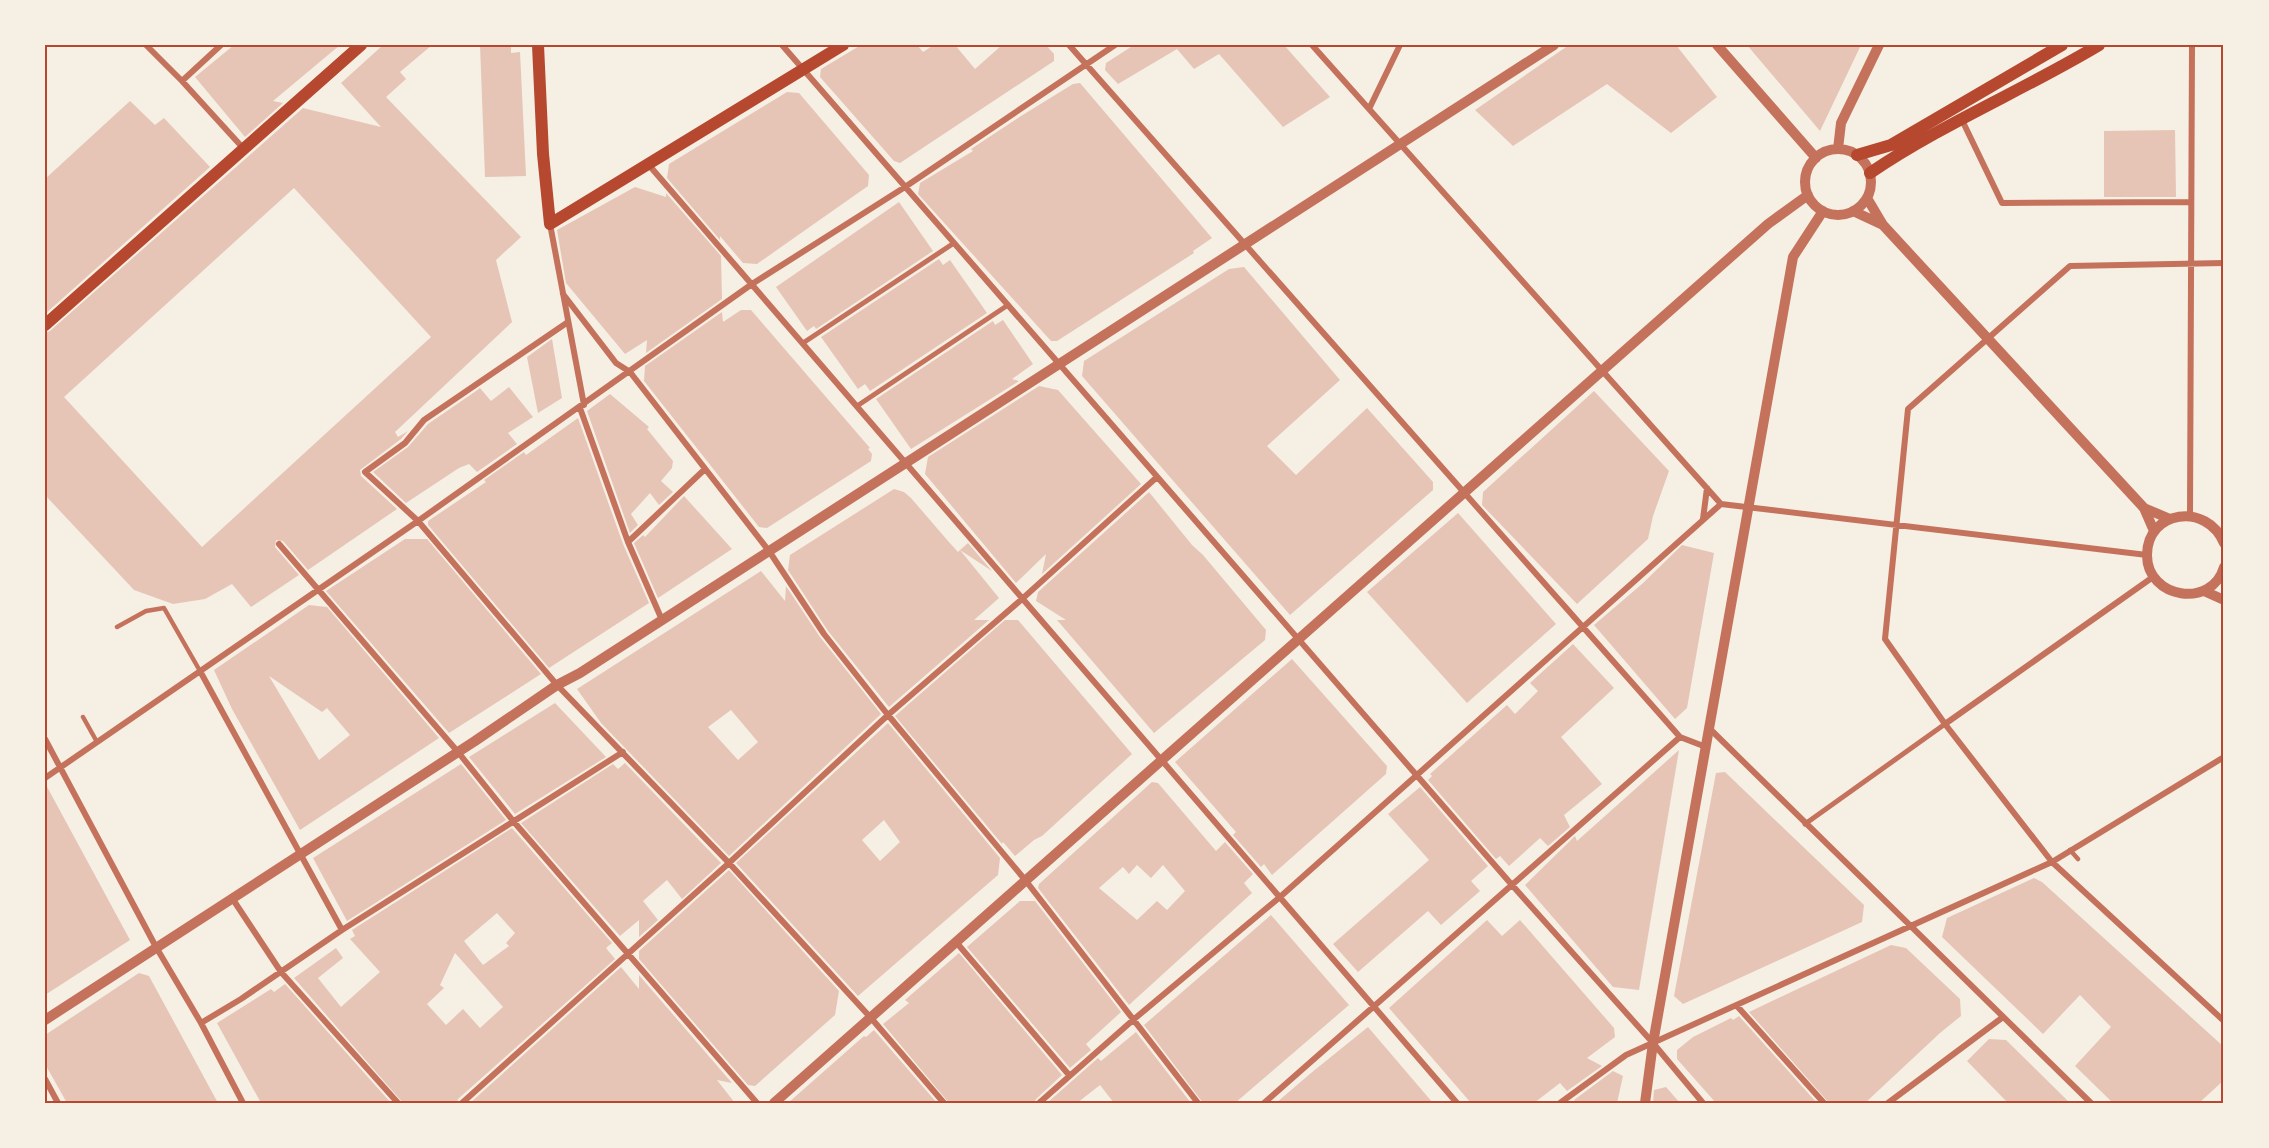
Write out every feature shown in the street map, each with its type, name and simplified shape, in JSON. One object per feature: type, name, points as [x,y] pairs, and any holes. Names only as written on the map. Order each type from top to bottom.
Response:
[{"type":"main road","points":[[45,325],[361,45]]},
{"type":"main road","points":[[538,45],[543,154],[550,224],[843,45]]},
{"type":"main road","points":[[1857,155],[1891,145],[2062,45]]},
{"type":"main road","points":[[1870,172],[1897,154],[2061,68],[2099,45]]},
{"type":"street","points":[[146,45],[243,148]]},
{"type":"street","points":[[182,81],[221,45]]},
{"type":"street","points":[[782,45],[1703,1103]]},
{"type":"street","points":[[1069,45],[1680,737],[1706,747]]},
{"type":"street","points":[[45,778],[418,521],[752,284],[905,187],[1115,45]]},
{"type":"street","points":[[1312,45],[1721,504],[2147,555]]},
{"type":"street","points":[[1369,109],[1400,45]]},
{"type":"street","points":[[45,1020],[458,752],[557,685],[580,673],[1554,45]]},
{"type":"street","points":[[1717,45],[1816,158]]},
{"type":"street","points":[[1839,149],[1841,123],[1879,45]]},
{"type":"street","points":[[2190,516],[2192,45]]},
{"type":"street","points":[[1962,120],[2002,203],[2192,202]]},
{"type":"street","points":[[1839,149],[1857,155],[1870,172],[1870,190],[1867,198],[1853,211],[1843,215],[1823,211],[1814,204],[1808,195],[1806,176],[1816,158],[1830,150],[1839,149]]},
{"type":"street","points":[[648,164],[1457,1103]]},
{"type":"street","points":[[774,1103],[1768,224],[1808,195]]},
{"type":"street","points":[[1867,198],[1883,225],[2144,508],[2154,531]]},
{"type":"street","points":[[1645,1103],[1653,1043],[1792,257],[1823,211]]},
{"type":"street","points":[[1853,211],[1883,225]]},
{"type":"street","points":[[550,224],[582,406],[628,542],[662,620]]},
{"type":"street","points":[[803,343],[954,243]]},
{"type":"street","points":[[2224,263],[2070,267],[1908,409],[1885,639],[1946,724],[2052,862],[2224,1021]]},
{"type":"street","points":[[563,294],[616,363],[630,372],[769,551],[824,634],[1026,881],[1198,1103]]},
{"type":"street","points":[[856,406],[1008,305]]},
{"type":"street","points":[[568,322],[424,420],[405,443],[365,472],[418,521],[557,685],[729,862],[871,1018],[944,1103]]},
{"type":"street","points":[[628,542],[705,469]]},
{"type":"street","points":[[462,1103],[888,715],[1022,599],[1157,477]]},
{"type":"street","points":[[1702,520],[1707,488]]},
{"type":"street","points":[[1039,1103],[1132,1020],[1280,897],[1721,504]]},
{"type":"street","points":[[2144,508],[2170,519]]},
{"type":"street","points":[[2223,536],[2202,519],[2190,516],[2170,519],[2154,531],[2148,543],[2147,555],[2153,576],[2160,585],[2181,594],[2204,591],[2224,572]]},
{"type":"street","points":[[279,544],[458,752],[514,822],[757,1103]]},
{"type":"street","points":[[1805,824],[2153,576]]},
{"type":"street","points":[[2204,591],[2224,600]]},
{"type":"street","points":[[200,671],[342,930]]},
{"type":"street","points":[[1709,728],[2091,1103]]},
{"type":"street","points":[[1264,1103],[1680,737]]},
{"type":"street","points":[[45,739],[156,947],[201,1023],[243,1103]]},
{"type":"street","points":[[201,1023],[241,999],[342,930],[623,752]]},
{"type":"street","points":[[1560,1103],[1626,1055],[2052,862],[2224,757]]},
{"type":"street","points":[[232,898],[281,972],[398,1103]]},
{"type":"street","points":[[956,942],[1069,1075]]},
{"type":"street","points":[[1737,1006],[1824,1103]]},
{"type":"street","points":[[1888,1103],[2003,1017]]},
{"type":"street","points":[[45,1079],[58,1103]]},
{"type":"lane","points":[[117,627],[146,611],[165,608],[200,671]]},
{"type":"lane","points":[[83,717],[97,742]]},
{"type":"lane","points":[[2070,850],[2078,859]]},
{"type":"building","points":[[234,45],[340,45],[273,101],[283,103],[245,137],[195,77]]},
{"type":"building","points":[[383,45],[432,45],[400,72],[406,79],[386,97],[521,237],[496,260],[512,322],[395,432],[398,437],[408,431],[401,439],[360,470],[361,476],[397,509],[308,570],[283,541],[276,540],[275,547],[299,575],[251,607],[232,584],[205,599],[173,604],[134,590],[45,495],[45,333],[303,108],[381,127],[341,83]],"holes":[[[294,188],[431,337],[202,547],[64,397]]]},
{"type":"building","points":[[480,45],[511,45],[511,53],[520,52],[526,176],[485,177]]},
{"type":"building","points":[[861,45],[917,45],[923,52],[934,45],[955,45],[975,69],[1002,45],[1046,45],[1054,54],[1054,61],[900,163],[894,161],[820,77],[821,69]]},
{"type":"building","points":[[1134,45],[1284,45],[1330,97],[1283,127],[1219,54],[1194,69],[1177,49],[1118,84],[1105,70],[1106,63]]},
{"type":"building","points":[[1569,45],[1676,45],[1717,97],[1671,133],[1607,84],[1513,146],[1475,110]]},
{"type":"building","points":[[1747,45],[1861,45],[1820,131]]},
{"type":"building","points":[[1080,83],[1212,238],[1193,251],[1194,253],[1057,341],[1051,341],[918,194],[920,183],[973,151],[971,149],[1021,116],[1073,84]]},
{"type":"building","points":[[787,92],[799,93],[869,175],[868,186],[757,264],[743,263],[720,236],[720,240],[667,178],[669,164]]},
{"type":"building","points":[[130,101],[155,125],[164,118],[210,167],[45,314],[45,179]]},
{"type":"building","points":[[2175,130],[2176,197],[2104,197],[2104,131]]},
{"type":"building","points":[[635,187],[666,197],[666,193],[721,256],[722,299],[646,353],[647,340],[625,354],[566,283],[557,230]]},
{"type":"building","points":[[899,202],[933,251],[816,329],[814,326],[807,331],[776,287]]},
{"type":"building","points":[[939,259],[943,265],[950,260],[987,313],[870,391],[865,384],[858,389],[821,337]]},
{"type":"building","points":[[1244,267],[1340,380],[1267,446],[1296,475],[1367,408],[1433,482],[1433,490],[1290,615],[1082,376],[1084,361],[1229,269]]},
{"type":"building","points":[[741,310],[751,310],[870,448],[868,449],[872,454],[871,461],[767,528],[759,527],[644,381],[645,366],[722,312],[723,322]]},
{"type":"building","points":[[1003,320],[1033,364],[1012,379],[1019,381],[911,449],[876,399],[993,321],[995,325]]},
{"type":"building","points":[[552,339],[562,398],[538,413],[527,357]]},
{"type":"building","points":[[1039,386],[1058,390],[1141,484],[1042,574],[1046,554],[1016,583],[925,474],[928,457]]},
{"type":"building","points":[[509,387],[533,417],[508,433],[517,444],[477,472],[469,464],[459,468],[406,503],[373,472],[408,447],[428,424],[480,388],[491,401]]},
{"type":"building","points":[[1594,391],[1669,471],[1653,516],[1648,539],[1577,604],[1482,505],[1483,492]]},
{"type":"building","points":[[610,394],[649,427],[647,429],[673,461],[672,468],[661,481],[673,492],[659,505],[650,493],[631,514],[638,525],[630,533],[587,411]]},
{"type":"building","points":[[578,418],[623,544],[649,603],[549,668],[428,525],[428,521],[486,482],[484,480],[524,452],[526,455]]},
{"type":"building","points":[[894,489],[904,492],[911,498],[958,552],[960,550],[999,598],[974,620],[989,620],[889,707],[828,631],[788,570],[790,555]]},
{"type":"building","points":[[1149,492],[1266,630],[1265,640],[1154,733],[1057,620],[1066,620],[1036,601],[1038,592]]},
{"type":"building","points":[[684,496],[732,549],[658,598],[634,543],[643,535],[645,537]]},
{"type":"building","points":[[1458,513],[1556,624],[1467,703],[1367,592]]},
{"type":"building","points":[[405,539],[427,539],[541,674],[449,733],[326,591]]},
{"type":"building","points":[[968,543],[992,571],[960,550]]},
{"type":"building","points":[[1682,545],[1714,553],[1687,708],[1675,719],[1594,625],[1642,584]]},
{"type":"building","points":[[761,571],[785,601],[786,586],[820,637],[881,714],[729,856],[601,723],[577,689]],"holes":[[[731,710],[758,742],[738,760],[708,727]]]},
{"type":"building","points":[[309,605],[327,607],[439,738],[300,830],[232,709],[214,670]],"holes":[[[269,676],[322,712],[327,708],[350,735],[319,760]]]},
{"type":"building","points":[[1005,620],[1018,620],[1132,754],[1042,836],[1015,856],[1003,842],[1002,844],[895,716]]},
{"type":"building","points":[[1573,644],[1614,688],[1561,737],[1602,784],[1564,815],[1570,827],[1548,846],[1540,838],[1509,866],[1500,856],[1496,859],[1428,780],[1432,776],[1430,774],[1507,705],[1515,714],[1538,691],[1530,683]]},
{"type":"building","points":[[1292,659],[1387,766],[1386,774],[1272,875],[1264,864],[1261,867],[1233,835],[1236,832],[1175,762]]},
{"type":"building","points":[[555,703],[606,757],[515,814],[469,757]]},
{"type":"building","points":[[888,723],[1000,858],[998,875],[858,996],[736,863]],"holes":[[[884,820],[900,842],[880,861],[862,840]]]},
{"type":"building","points":[[1679,750],[1639,990],[1613,987],[1525,885],[1575,836],[1577,841]]},
{"type":"building","points":[[625,763],[721,863],[682,899],[667,880],[643,901],[658,920],[639,937],[639,920],[620,936],[521,823],[613,764],[618,769]]},
{"type":"building","points":[[461,764],[506,820],[347,921],[313,858]]},
{"type":"building","points":[[1725,772],[1864,905],[1862,922],[1683,1004],[1674,996],[1716,773]]},
{"type":"building","points":[[1152,782],[1158,783],[1216,851],[1225,842],[1253,874],[1244,883],[1252,893],[1129,1005],[1038,888],[1039,884]],"holes":[[[1137,865],[1151,878],[1163,865],[1185,891],[1167,910],[1157,901],[1137,920],[1099,888],[1123,867],[1129,874]]]},
{"type":"building","points":[[45,783],[130,940],[45,995]]},
{"type":"building","points":[[1420,787],[1488,866],[1471,881],[1480,891],[1441,925],[1428,911],[1358,972],[1333,944],[1429,860],[1388,814]]},
{"type":"building","points":[[512,828],[612,943],[606,948],[615,959],[458,1099],[457,1103],[403,1103],[294,978],[336,948],[343,958],[318,978],[341,1007],[380,972],[350,939],[355,936],[352,930]],"holes":[[[497,913],[515,933],[506,943],[509,946],[483,965],[464,941]],[[455,953],[503,1007],[480,1028],[463,1009],[446,1025],[427,1004],[444,988],[440,985]]]},
{"type":"building","points":[[729,870],[839,991],[835,1015],[755,1086],[748,1085],[639,959],[639,951]]},
{"type":"building","points":[[2034,878],[2042,882],[2224,1047],[2224,1080],[2199,1103],[2113,1103],[2075,1066],[2111,1027],[2080,995],[2043,1034],[1942,937],[1947,918]]},
{"type":"building","points":[[1020,901],[1035,901],[1121,1012],[1086,1044],[1091,1050],[1070,1068],[967,947]]},
{"type":"building","points":[[1271,915],[1349,1005],[1235,1103],[1203,1103],[1144,1025]]},
{"type":"building","points":[[1487,920],[1502,936],[1520,920],[1614,1028],[1615,1037],[1587,1058],[1602,1066],[1567,1091],[1560,1083],[1534,1103],[1471,1103],[1389,1008]]},
{"type":"building","points":[[1891,945],[1906,948],[1960,999],[1961,1016],[1865,1103],[1829,1103],[1749,1012]]},
{"type":"building","points":[[959,953],[1062,1075],[1034,1103],[949,1103],[883,1024],[909,1003],[905,1000]]},
{"type":"building","points":[[621,967],[639,989],[639,975],[732,1083],[717,1080],[735,1103],[470,1103]]},
{"type":"building","points":[[139,973],[149,976],[218,1103],[67,1103],[45,1064],[45,1035]]},
{"type":"building","points":[[285,984],[391,1103],[261,1103],[217,1023],[271,989],[274,992]]},
{"type":"building","points":[[1739,1016],[1817,1103],[1716,1103],[1677,1059],[1677,1050],[1693,1037]]},
{"type":"building","points":[[1368,1027],[1433,1103],[1276,1103],[1311,1073]]},
{"type":"building","points":[[874,1030],[937,1103],[788,1103],[864,1036],[866,1037]]},
{"type":"building","points":[[1136,1032],[1191,1103],[1114,1103],[1100,1085],[1077,1103],[1047,1103],[1098,1058],[1101,1061]]},
{"type":"building","points":[[1989,1039],[2006,1040],[2070,1103],[2008,1103],[1967,1061]]},
{"type":"building","points":[[1613,1071],[1623,1076],[1617,1103],[1576,1103],[1574,1100]]},
{"type":"building","points":[[1666,1087],[1680,1103],[1653,1103],[1654,1090]]}]
